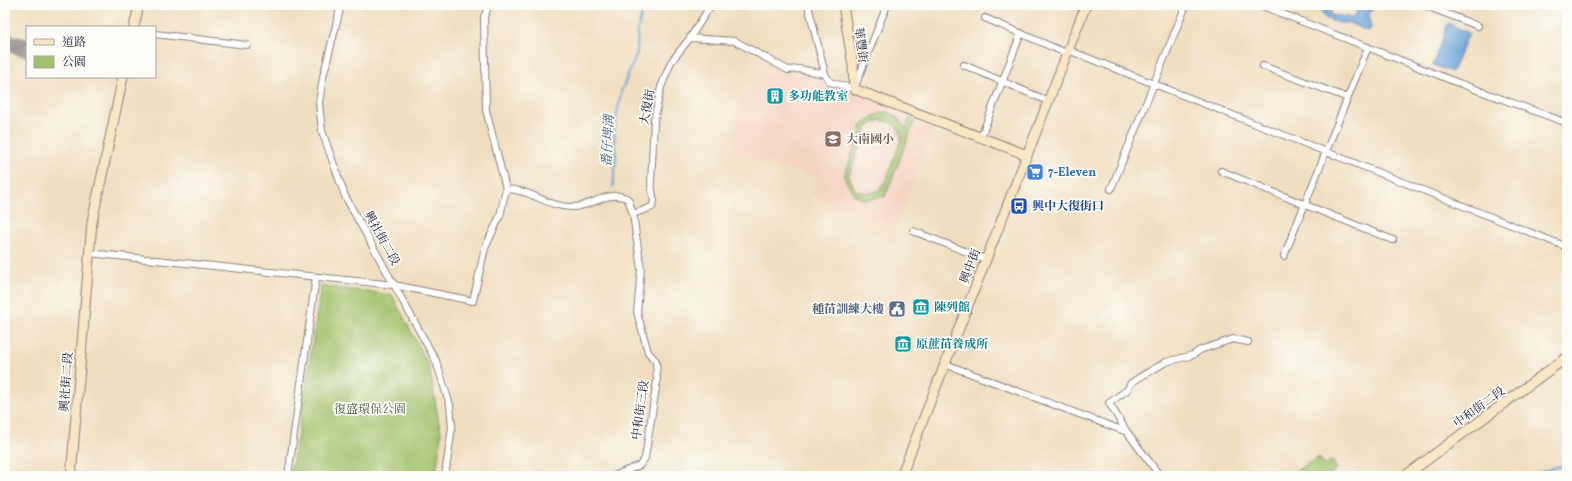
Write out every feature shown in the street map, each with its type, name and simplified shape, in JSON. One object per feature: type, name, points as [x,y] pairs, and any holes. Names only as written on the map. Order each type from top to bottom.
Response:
[{"type":"street","points":[[134,26],[139,5]]},
{"type":"street","name":"興社街二段","points":[[341,5],[322,84],[319,103],[322,131],[345,196],[436,361],[450,405],[452,426],[446,476]]},
{"type":"street","points":[[90,253],[394,285],[473,301],[478,275],[486,248],[500,216],[506,189],[486,110],[484,17],[489,5]]},
{"type":"street","name":"大復街","points":[[633,214],[652,207],[654,201],[651,184],[652,150],[654,120],[661,87],[671,62],[690,38],[711,5]]},
{"type":"street","points":[[808,5],[825,74],[830,82],[854,89],[1027,155]]},
{"type":"street","name":"華豐街","points":[[843,5],[853,66],[854,89]]},
{"type":"street","points":[[854,89],[887,5]]},
{"type":"street","name":"興中街","points":[[902,476],[985,258],[1086,5]]},
{"type":"street","points":[[1111,189],[1186,5]]},
{"type":"street","points":[[1260,5],[1567,123]]},
{"type":"street","points":[[1424,5],[1478,26]]},
{"type":"street","points":[[985,18],[1567,247]]},
{"type":"street","points":[[981,137],[1022,33]]},
{"type":"street","points":[[156,34],[247,45]]},
{"type":"street","points":[[690,38],[735,41],[788,70],[799,69],[825,74]]},
{"type":"street","points":[[1284,256],[1368,47]]},
{"type":"street","points":[[964,65],[1048,101]]},
{"type":"street","points":[[1263,66],[1348,98]]},
{"type":"street","name":"興社街二段","points":[[71,476],[92,222],[123,78]]},
{"type":"street","points":[[1221,171],[1393,240]]},
{"type":"street","name":"中和街三段","points":[[506,189],[515,189],[532,194],[556,205],[573,208],[614,195],[621,195],[628,199],[633,214],[641,269],[637,312],[648,352],[656,361],[657,380],[646,458],[640,465],[614,476]]},
{"type":"street","points":[[913,231],[985,258]]},
{"type":"street","points":[[288,476],[316,277]]},
{"type":"street","points":[[1160,476],[1127,432],[1109,402],[1127,390],[1131,383],[1150,370],[1166,362],[1193,356],[1200,350],[1233,339],[1248,342]]},
{"type":"street","name":"中和街二段","points":[[1410,475],[1567,357]]},
{"type":"street","points":[[944,364],[1127,432]]},
{"type":"shaded area","name":"大南國小","points":[[774,70],[823,77],[832,86],[852,91],[935,124],[896,227],[812,195],[817,178],[736,154],[737,101]]},
{"type":"green space","points":[[888,111],[898,118],[906,129],[909,118],[915,120],[885,197],[879,196],[872,199],[865,199],[856,196],[853,193],[844,176],[863,123],[875,115]],"holes":[[[880,120],[892,123],[898,128],[901,135],[901,140],[882,187],[879,190],[872,192],[855,190],[849,175],[867,127]]]},
{"type":"green space","name":"復盛環保公園","points":[[321,286],[392,295],[429,366],[441,434],[436,476],[290,476],[301,418]]},
{"type":"green space","points":[[1319,457],[1324,465],[1332,460],[1337,469],[1328,476],[1287,476]]},
{"type":"water","points":[[1319,5],[1331,5],[1333,7],[1330,14],[1352,18],[1356,14],[1358,5],[1376,5],[1369,14],[1371,29],[1367,31],[1349,23],[1337,23],[1325,18]]},
{"type":"water","points":[[1448,23],[1469,33],[1452,72],[1433,65]]},
{"type":"waterway","name":"番仔埤溝","points":[[613,187],[616,159],[614,131],[621,92],[637,53],[638,28],[644,5]]},
{"type":"waterway","points":[[1528,476],[1567,464]]},
{"type":"taxiway","points":[[5,42],[26,48]]},
{"type":"place","name":"多功能教室","points":[[775,96]]},
{"type":"place","name":"大南國小","points":[[833,139]]},
{"type":"place","name":"7-Eleven","points":[[1035,172]]},
{"type":"place","name":"興中大復街口","points":[[1019,206]]},
{"type":"place","name":"陳列館","points":[[921,307]]},
{"type":"place","name":"種苗訓練大樓","points":[[897,309]]},
{"type":"place","name":"原蔗苗養成所","points":[[903,344]]}]
